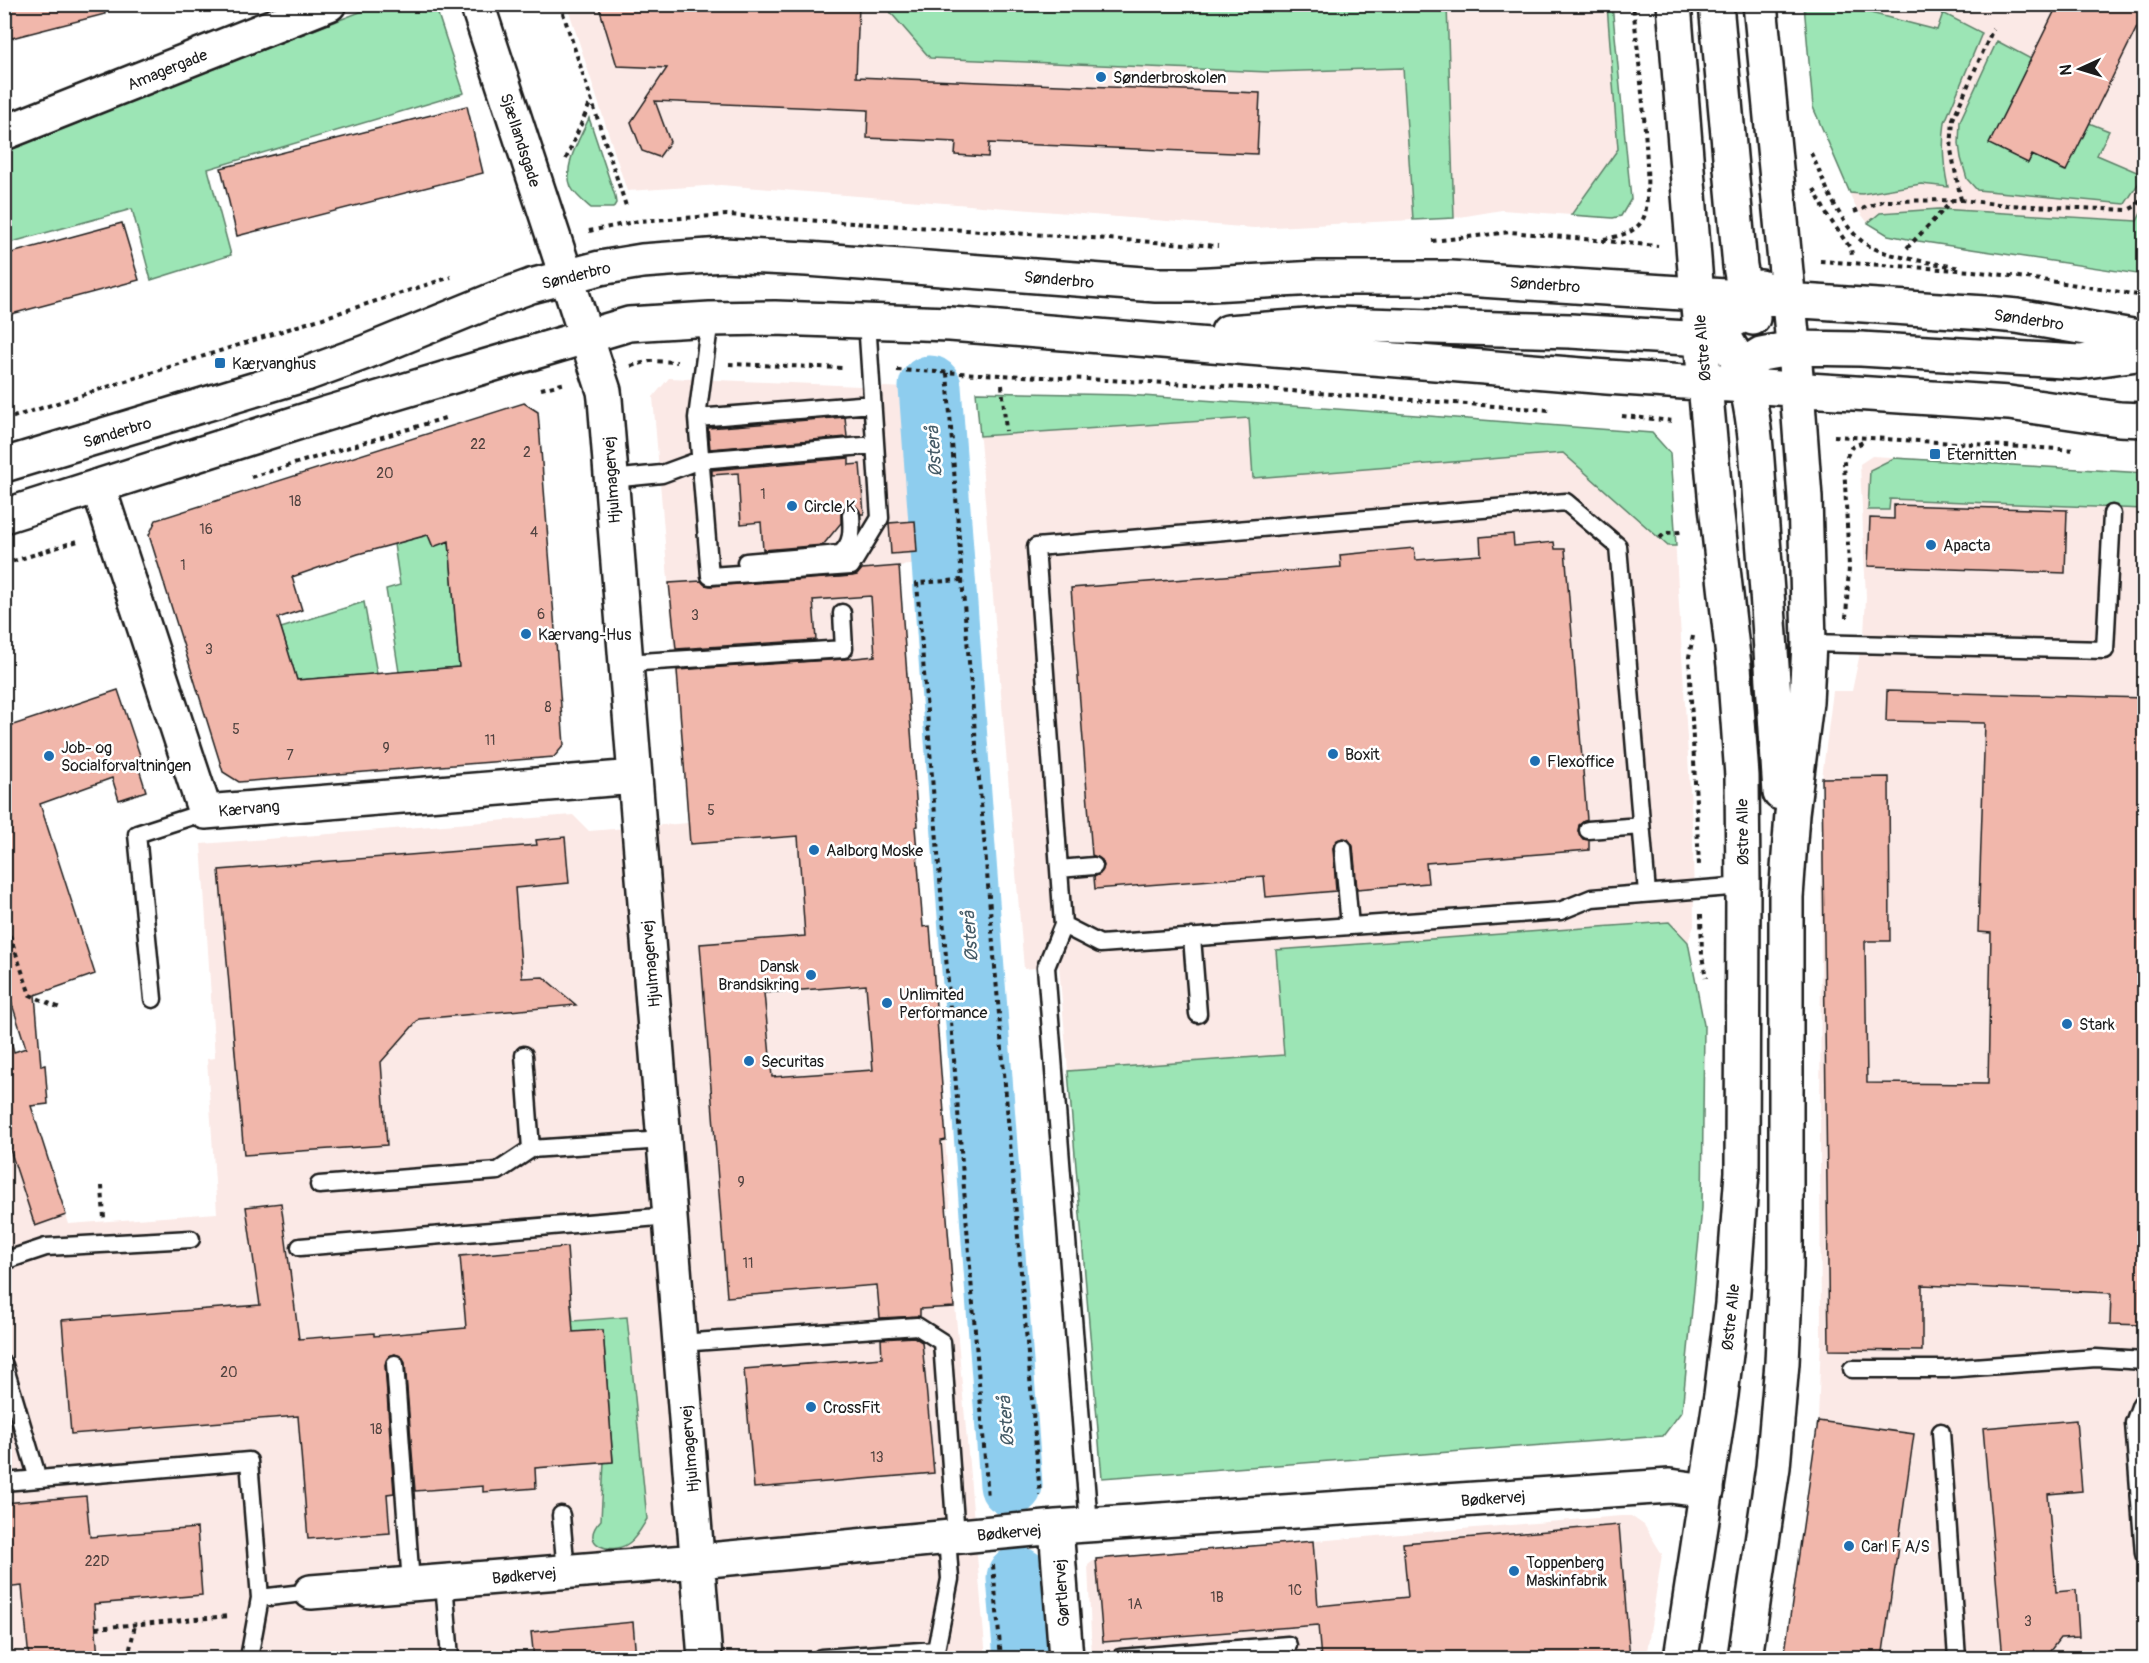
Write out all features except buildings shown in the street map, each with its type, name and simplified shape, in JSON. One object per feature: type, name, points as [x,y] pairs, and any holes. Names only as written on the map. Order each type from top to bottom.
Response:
[{"type":"street","name":"Amagergade","points":[[4,133],[329,4]]},
{"type":"street","name":"Sjællandsgade","points":[[477,4],[565,276]]},
{"type":"street","name":"Østre Alle","points":[[1674,4],[1704,318],[1729,380],[1710,432],[1734,666],[1742,776],[1743,886],[1742,1172],[1732,1304],[1721,1395],[1681,1659]]},
{"type":"street","points":[[1716,4],[1740,266],[1755,323],[1789,366]]},
{"type":"street","points":[[1760,4],[1789,300],[1789,366],[1805,498],[1809,643],[1806,702],[1792,814],[1786,897]]},
{"type":"street","points":[[1750,301],[1767,277],[1776,252],[1781,225]]},
{"type":"street","name":"Sønderbro","points":[[4,465],[306,374],[498,298],[565,276],[642,261],[722,255],[807,259],[1156,285],[1299,279],[1441,278],[1655,292],[1671,297],[1704,318]]},
{"type":"street","name":"Hjulmagervej","points":[[565,276],[604,391],[705,1659]]},
{"type":"street","name":"Sønderbro","points":[[1125,339],[1334,324],[1570,331],[1687,338],[1704,318],[1750,301],[1789,300],[2017,316],[2145,338]]},
{"type":"street","points":[[4,516],[325,414],[629,324],[775,318],[950,324],[1125,339],[1729,380],[1789,366],[1816,347],[2080,363],[2145,353]]},
{"type":"street","points":[[1729,380],[1761,354],[1789,366],[1838,393],[2009,402],[2119,419],[2145,420]]},
{"type":"street","points":[[1729,380],[1754,428],[1786,897],[1786,1267],[1782,1364],[1772,1478],[1744,1659]]},
{"type":"street","name":"Kærvang","points":[[98,486],[205,812],[635,777]]},
{"type":"street","name":"Bødkervej","points":[[311,1593],[698,1561],[1089,1525],[1670,1486],[1707,1491]]},
{"type":"street","name":"Gørtlervej","points":[[1049,1528],[1066,1659]]},
{"type":"lane","points":[[710,319],[698,418],[710,576],[851,566],[880,518],[867,321]]},
{"type":"lane","points":[[698,418],[872,404]]},
{"type":"lane","points":[[611,479],[662,474],[700,460],[875,446]]},
{"type":"lane","points":[[845,448],[846,465]]},
{"type":"lane","points":[[1089,1525],[1046,967],[1063,925],[1036,547],[1566,502],[1618,546],[1647,893]]},
{"type":"lane","points":[[1809,643],[2105,650],[2112,514]]},
{"type":"lane","points":[[709,565],[840,554],[846,549],[850,540],[851,515]]},
{"type":"lane","points":[[626,663],[844,649],[842,613]]},
{"type":"lane","points":[[153,999],[137,834],[205,812]]},
{"type":"lane","points":[[1588,830],[1641,826]]},
{"type":"lane","points":[[1343,848],[1350,926]]},
{"type":"lane","points":[[1059,869],[1094,866]]},
{"type":"lane","points":[[1063,925],[1100,944],[1560,911],[1592,898],[1743,886]]},
{"type":"lane","points":[[1192,937],[1198,1014]]},
{"type":"lane","points":[[524,1055],[531,1149]]},
{"type":"lane","points":[[319,1185],[498,1171],[531,1149],[663,1140]]},
{"type":"lane","points":[[300,1247],[670,1216]]},
{"type":"lane","points":[[4,1261],[46,1247],[191,1239]]},
{"type":"lane","points":[[680,1343],[917,1326],[942,1342],[952,1537],[950,1579],[936,1650],[821,1659]]},
{"type":"lane","points":[[1852,1369],[1946,1369],[2096,1358],[2145,1361]]},
{"type":"lane","points":[[395,1364],[411,1584]]},
{"type":"lane","points":[[4,1365],[38,1479]]},
{"type":"lane","points":[[2145,1402],[2141,1404],[2134,1423],[2145,1554]]},
{"type":"lane","points":[[1941,1432],[1957,1659]]},
{"type":"lane","points":[[4,1482],[249,1461],[261,1598],[249,1659]]},
{"type":"lane","points":[[561,1515],[566,1572]]},
{"type":"lane","points":[[444,1582],[450,1659]]},
{"type":"lane","points":[[261,1598],[311,1593]]},
{"type":"lane","points":[[1120,1659],[1288,1645]]},
{"type":"path","points":[[560,4],[627,209]]},
{"type":"path","points":[[1429,241],[1511,232],[1600,240],[1625,234],[1637,227],[1646,213],[1647,175],[1633,4]]},
{"type":"path","points":[[1961,200],[1951,150],[1953,119],[1993,29]]},
{"type":"path","points":[[563,164],[591,101]]},
{"type":"path","points":[[1820,171],[1837,208],[1851,230],[1862,241],[1877,250],[1973,271]]},
{"type":"path","points":[[1811,181],[1827,215],[1851,249],[1852,255]]},
{"type":"path","points":[[1854,212],[1883,201],[1961,200],[2006,205],[2128,210],[2138,205],[2145,191]]},
{"type":"path","points":[[1907,248],[1952,201]]},
{"type":"path","points":[[554,243],[599,228],[639,221],[727,215],[1223,247]]},
{"type":"path","points":[[1853,264],[1973,271],[2064,282],[2145,296]]},
{"type":"path","points":[[4,420],[454,276]]},
{"type":"path","points":[[650,361],[1210,385],[1552,410]]},
{"type":"path","points":[[948,373],[962,580],[1049,1528]]},
{"type":"path","points":[[1002,385],[1006,431]]},
{"type":"path","points":[[1846,495],[1845,457],[1851,448],[1866,440],[2032,448]]},
{"type":"path","points":[[1660,538],[1665,533],[1682,532]]},
{"type":"path","points":[[4,564],[87,538]]},
{"type":"path","points":[[962,580],[917,584],[1001,1659]]},
{"type":"path","points":[[1695,627],[1689,657],[1700,876]]},
{"type":"path","points":[[1701,910],[1702,956],[1707,983]]},
{"type":"path","points":[[4,918],[30,995],[60,1008]]},
{"type":"path","points":[[96,1628],[211,1618]]},
{"type":"path","points":[[128,1659],[135,1625]]},
{"type":"shaded area","name":"Sønderbroskolen","points":[[567,5],[1607,5],[1618,149],[1571,215],[1502,210],[1454,218],[1254,228],[721,185],[627,191]]},
{"type":"shaded area","points":[[1804,5],[2144,5],[2144,275],[1918,241],[1888,235],[1868,223],[1855,206],[1813,107]]},
{"type":"shaded area","points":[[669,378],[907,388],[920,564],[899,566],[923,926],[930,926],[950,1207],[947,1208],[947,1214],[986,1658],[5,1658],[4,1022],[69,1224],[217,1213],[207,1059],[215,1058],[201,844],[573,815],[589,831],[688,823],[653,397]]},
{"type":"shaded area","points":[[976,392],[1127,395],[1652,433],[1670,453],[1693,840],[1694,926],[1688,942],[1669,922],[1276,950],[1284,1055],[1068,1071],[1059,966],[1024,969]]},
{"type":"shaded area","points":[[1872,456],[2144,472],[2144,1658],[1784,1658],[1818,1421],[1821,1337],[1822,778],[1833,691],[1852,691],[1864,634],[1866,597],[1860,464]]},
{"type":"shaded area","points":[[1631,1516],[1644,1525],[1662,1554],[1646,1658],[1092,1658],[1088,1565],[1096,1559]]},
{"type":"green space","points":[[378,5],[435,5],[464,93],[208,169],[231,255],[151,280],[132,209],[5,244],[5,150]]},
{"type":"green space","points":[[884,5],[1447,5],[1454,218],[1413,220],[1403,68],[1269,72],[930,58]]},
{"type":"green space","points":[[1607,5],[1612,5],[1631,199],[1621,216],[1613,218],[1571,215],[1618,149]]},
{"type":"green space","points":[[1804,5],[1852,5],[1851,8],[1937,30],[1943,13],[1982,33],[1945,122],[1944,154],[1948,187],[1921,184],[1862,194],[1850,193],[1813,107]]},
{"type":"green space","points":[[1997,41],[2031,59],[1990,144],[2028,163],[2032,155],[2065,171],[2089,123],[2109,131],[2097,155],[2144,175],[2125,204],[1977,190],[1967,179],[1959,144],[1960,121]]},
{"type":"green space","points":[[589,118],[615,196],[616,203],[613,208],[591,208],[577,196],[571,187],[569,170],[571,161],[577,142]]},
{"type":"green space","points":[[2144,207],[2144,275],[1918,241],[1888,235],[1868,223],[1880,213],[1939,209],[2137,221]]},
{"type":"green space","points":[[976,392],[1127,395],[1652,433],[1670,453],[1676,546],[1668,546],[1563,453],[1253,478],[1249,418],[980,436]]},
{"type":"green space","points":[[1894,458],[2144,473],[2144,509],[1890,499],[1889,510],[1868,510],[1870,470]]},
{"type":"green space","points":[[448,529],[459,667],[399,672],[386,589],[400,585],[394,544]]},
{"type":"green space","points":[[364,602],[377,674],[297,680],[281,628]]},
{"type":"green space","points":[[1669,922],[1688,942],[1704,1025],[1702,1208],[1682,1411],[1663,1436],[1102,1478],[1068,1071],[1284,1055],[1276,950]]},
{"type":"green space","points":[[571,1304],[573,1321],[627,1317],[647,1519],[632,1541],[622,1547],[600,1546],[595,1542],[593,1536],[601,1520],[604,1462],[613,1461],[603,1330],[490,1339],[489,1312]]},
{"type":"waterway","name":"Østerå","points":[[930,387],[1011,1485]]},
{"type":"waterway","name":"Østerå","points":[[1018,1578],[1025,1658]]},
{"type":"place","name":"Sønderbroskolen","points":[[1101,77]]},
{"type":"place","name":"Kærvanghus","points":[[220,363]]},
{"type":"place","name":"Eternitten","points":[[1935,454]]},
{"type":"place","name":"Circle K","points":[[792,506]]},
{"type":"place","name":"Apacta","points":[[1931,545]]},
{"type":"place","name":"Kærvang-Hus","points":[[526,634]]},
{"type":"place","name":"Boxit","points":[[1333,754]]},
{"type":"place","name":"Job- og Socialforvaltningen","points":[[49,756]]},
{"type":"place","name":"Flexoffice","points":[[1535,761]]},
{"type":"place","name":"Aalborg Moske","points":[[814,850]]},
{"type":"place","name":"Dansk Brandsikring","points":[[811,975]]},
{"type":"place","name":"Unlimited Performance","points":[[887,1003]]},
{"type":"place","name":"Stark","points":[[2067,1024]]},
{"type":"place","name":"Securitas","points":[[749,1061]]},
{"type":"place","name":"CrossFit","points":[[811,1407]]},
{"type":"place","name":"Carl F A/S","points":[[1849,1546]]},
{"type":"place","name":"Toppenberg Maskinfabrik","points":[[1514,1571]]}]
